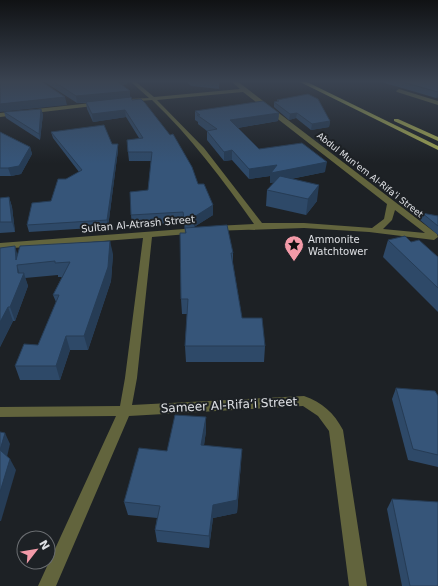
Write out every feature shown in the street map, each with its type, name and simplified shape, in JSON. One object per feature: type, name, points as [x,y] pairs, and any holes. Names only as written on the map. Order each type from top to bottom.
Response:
[{"type":"main road","points":[[355,108],[438,148]]},
{"type":"main road","points":[[369,108],[438,139]]},
{"type":"street","points":[[0,115],[63,108]]},
{"type":"street","points":[[165,108],[215,164],[260,226]]},
{"type":"street","name":"Abdul Mun'em Al-Rifa'i Street","points":[[267,108],[436,238]]},
{"type":"street","points":[[374,230],[388,222],[391,215],[391,203]]},
{"type":"street","name":"Sultan Al-Atrash Street","points":[[0,246],[260,226],[310,226],[374,230],[436,238]]},
{"type":"street","points":[[47,586],[125,411],[131,378],[148,234]]},
{"type":"street","name":"Sameer Al-Rifa’i Street","points":[[0,412],[125,411],[304,401],[317,406],[329,418],[336,430],[358,586]]},
{"type":"building","points":[[89,108],[149,108],[170,135],[173,134],[192,167],[198,184],[204,184],[213,205],[194,217],[184,218],[183,212],[131,215],[130,192],[148,190],[152,152],[128,152],[127,140],[143,138],[125,110],[92,114]]},
{"type":"building","points":[[213,108],[273,108],[279,113],[230,120],[259,149],[302,143],[327,162],[271,173],[277,165],[249,169],[232,150],[224,152],[207,131],[217,129],[197,115],[200,115],[195,111]]},
{"type":"building","points":[[282,108],[323,108],[330,121],[312,124],[297,113],[290,114]]},
{"type":"building","points":[[41,109],[39,134],[4,112]]},
{"type":"building","points":[[104,125],[112,144],[118,144],[107,220],[27,225],[32,203],[51,201],[58,179],[66,179],[82,170],[51,132]]},
{"type":"building","points":[[0,132],[30,147],[19,166],[0,168]]},
{"type":"building","points":[[280,176],[319,185],[308,199],[267,190]]},
{"type":"building","points":[[9,197],[12,222],[0,222],[0,198]]},
{"type":"building","points":[[422,213],[438,216],[438,226]]},
{"type":"building","points":[[227,225],[233,253],[231,253],[242,318],[262,318],[265,346],[185,346],[188,299],[181,299],[180,233],[186,233],[185,228]]},
{"type":"building","points":[[405,236],[411,242],[419,240],[438,257],[438,288],[388,240]]},
{"type":"building","points":[[110,241],[108,267],[84,336],[66,336],[56,366],[15,366],[24,344],[38,345],[59,295],[53,295],[70,262],[55,263],[55,261],[17,265],[18,273],[24,273],[10,307],[8,307],[0,322],[0,248],[15,246],[16,260],[20,246]]},
{"type":"building","points":[[396,388],[435,391],[438,396],[438,455],[413,449]]},
{"type":"building","points":[[175,415],[206,417],[201,445],[242,449],[237,500],[213,505],[209,536],[155,530],[160,506],[124,502],[139,448],[167,451]]},
{"type":"building","points":[[0,432],[5,433],[0,450]]},
{"type":"building","points":[[0,450],[10,459],[0,492]]},
{"type":"building","points":[[392,499],[438,502],[438,586],[410,586]]},
{"type":"place","name":"Ammonite Watchtower","points":[[294,262]]}]
